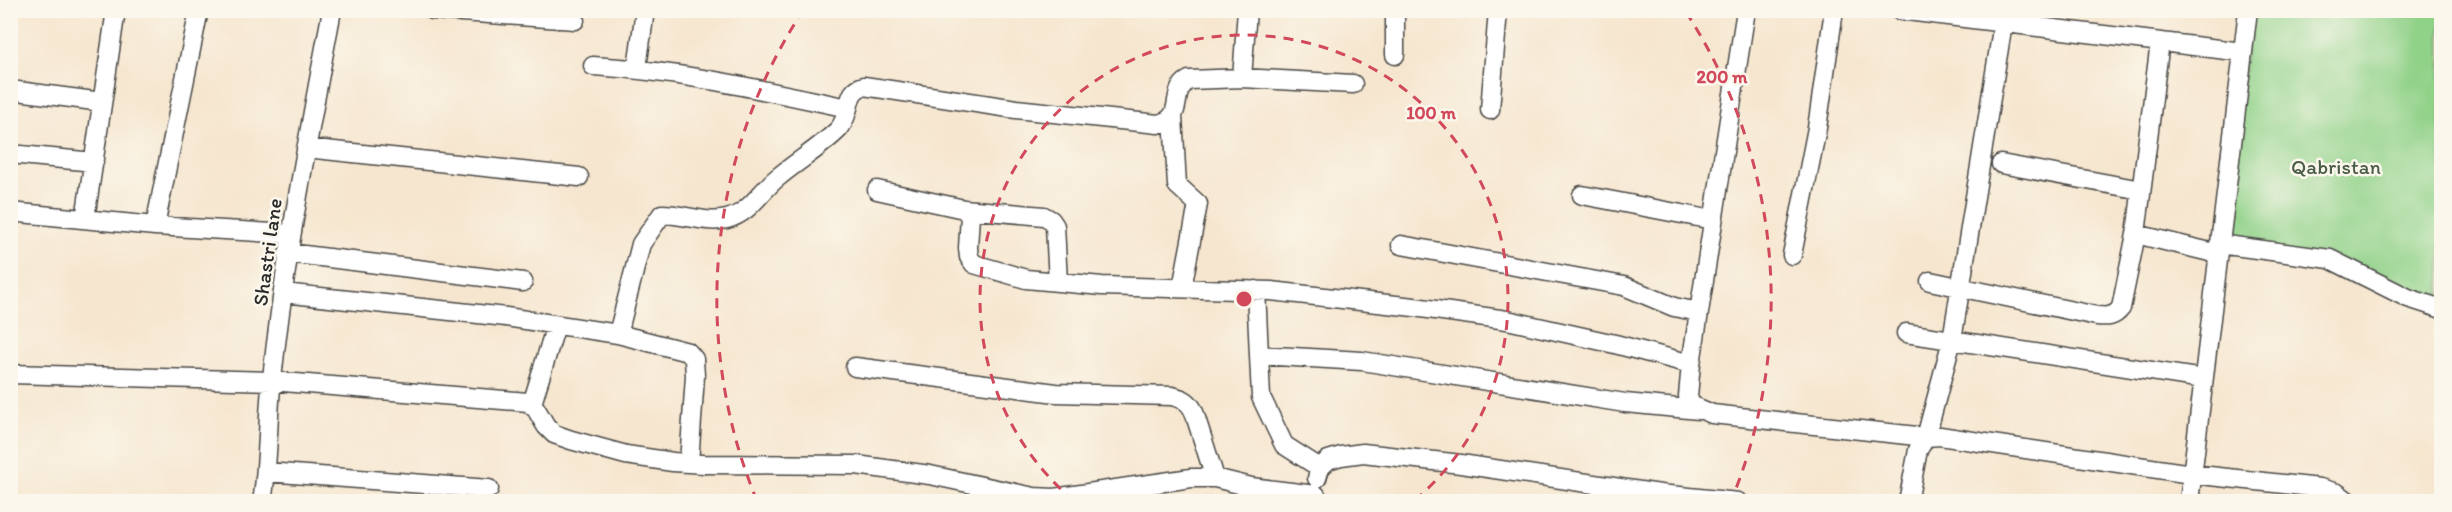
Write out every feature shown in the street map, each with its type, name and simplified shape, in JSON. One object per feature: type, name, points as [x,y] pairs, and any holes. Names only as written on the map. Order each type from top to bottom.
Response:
[{"type":"street","points":[[86,219],[116,10]]},
{"type":"street","points":[[155,226],[199,10]]},
{"type":"street","name":"Shastri lane","points":[[262,501],[267,472],[271,381],[288,253],[332,10]]},
{"type":"street","points":[[433,10],[575,21]]},
{"type":"street","points":[[637,68],[645,10]]},
{"type":"street","points":[[1242,78],[1247,10]]},
{"type":"street","points":[[1395,10],[1395,55]]},
{"type":"street","points":[[1490,110],[1498,10]]},
{"type":"street","points":[[1699,410],[1691,405],[1688,396],[1691,364],[1746,10]]},
{"type":"street","points":[[1792,255],[1817,128],[1834,10]]},
{"type":"street","points":[[2189,501],[2248,10]]},
{"type":"street","points":[[1911,11],[2243,52]]},
{"type":"street","points":[[1908,501],[1918,450],[1926,437],[1950,341],[2003,23]]},
{"type":"street","points":[[1930,281],[2108,317],[2116,315],[2121,308],[2136,234],[2160,42]]},
{"type":"street","points":[[593,66],[637,68],[710,78],[848,108]]},
{"type":"street","points":[[618,334],[641,244],[662,214],[710,220],[738,215],[752,205],[776,178],[840,128],[857,87],[864,86],[1016,109],[1158,124],[1167,122],[1173,116],[1177,108],[1179,88],[1189,80],[1242,78],[1353,84]]},
{"type":"street","points":[[10,90],[102,102]]},
{"type":"street","points":[[1173,116],[1177,185],[1198,204],[1182,288]]},
{"type":"street","points":[[306,148],[579,177]]},
{"type":"street","points":[[10,154],[94,162]]},
{"type":"street","points":[[2001,164],[2142,190]]},
{"type":"street","points":[[877,190],[964,209],[1044,216],[1055,225],[1058,282]]},
{"type":"street","points":[[1582,195],[1713,220]]},
{"type":"street","points":[[964,209],[970,216],[968,248],[969,256],[974,264],[1026,279],[1256,290],[1414,307],[1507,320],[1691,364]]},
{"type":"street","points":[[10,212],[155,226],[291,234]]},
{"type":"street","points":[[2136,234],[2219,249],[2330,259],[2408,298],[2442,309]]},
{"type":"street","points":[[1401,245],[1624,286],[1674,307],[1699,312]]},
{"type":"street","points":[[288,253],[523,282]]},
{"type":"street","points":[[1256,290],[1261,397],[1284,445],[1320,468]]},
{"type":"street","points":[[283,293],[506,317],[618,334],[676,347],[688,352],[694,359],[689,463]]},
{"type":"street","points":[[556,325],[532,404],[554,434],[571,441],[626,455],[689,463],[856,465],[930,475],[1034,497],[1054,498],[1191,478],[1215,478],[1251,487],[1316,498],[1320,468],[1328,460],[1363,453],[1461,464],[1649,492],[1738,501]]},
{"type":"street","points":[[1906,333],[2203,379]]},
{"type":"street","points":[[1259,355],[1362,361],[1625,403],[1926,437],[1940,436],[2191,474],[2284,482],[2320,488],[2337,493],[2349,501]]},
{"type":"street","points":[[855,367],[1056,393],[1172,396],[1184,399],[1190,403],[1194,412],[1215,478]]},
{"type":"street","points":[[10,374],[271,381],[528,402],[536,409]]},
{"type":"street","points":[[267,472],[489,489]]},
{"type":"green space","name":"Qabristan","points":[[2251,11],[2441,11],[2441,297],[2404,296],[2220,244]]}]
